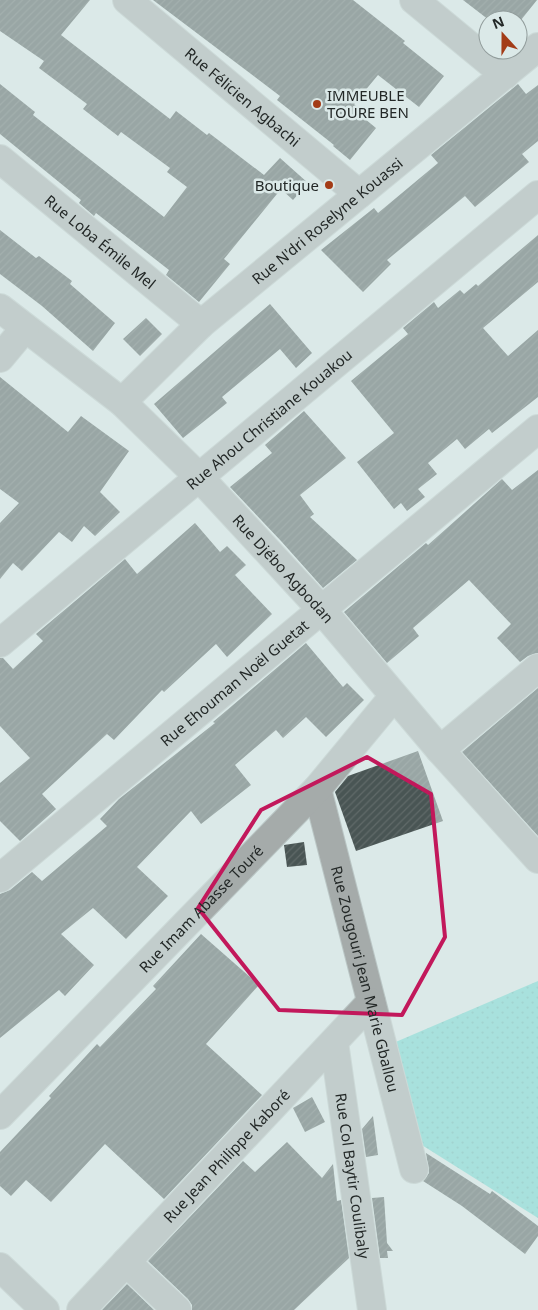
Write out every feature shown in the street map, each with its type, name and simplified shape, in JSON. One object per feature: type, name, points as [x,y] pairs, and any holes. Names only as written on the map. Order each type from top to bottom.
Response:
[{"type":"street","name":"Rue Félicien Agbachi","points":[[127,0],[359,194]]},
{"type":"street","points":[[414,0],[505,75]]},
{"type":"street","name":"Rue N'dri Roselyne Kouassi","points":[[122,402],[201,324],[538,46]]},
{"type":"street","name":"Rue Loba Émile Mel","points":[[0,159],[201,324]]},
{"type":"street","name":"Rue Ahou Christiane Kouakou","points":[[0,643],[538,195]]},
{"type":"street","name":"Rue Djébo Agbodan","points":[[0,308],[122,402],[200,478],[321,609],[440,750],[538,859]]},
{"type":"street","points":[[0,358],[25,328]]},
{"type":"street","name":"Rue Ehouman Noël Guetat","points":[[0,878],[538,429]]},
{"type":"street","points":[[440,750],[538,668]]},
{"type":"street","name":"Rue Imam Abasse Touré","points":[[0,1114],[317,789],[394,696]]},
{"type":"street","name":"Rue Zougouri Jean Marie Gballou","points":[[317,789],[414,1169]]},
{"type":"street","name":"Rue Jean Philippe Kaboré","points":[[81,1310],[371,1002]]},
{"type":"street","name":"Rue Col Baytir Coulibaly","points":[[334,1042],[372,1310]]},
{"type":"street","points":[[126,1262],[177,1310]]},
{"type":"street","points":[[0,1267],[45,1310]]},
{"type":"highlighted area","points":[[367,757],[431,794],[445,937],[402,1015],[279,1010],[198,908],[261,810]]},
{"type":"shaded area","points":[[538,981],[538,1218],[417,1142],[391,1044]]},
{"type":"building","points":[[0,0],[90,0],[61,35],[170,119],[176,111],[207,135],[209,133],[264,175],[280,158],[308,183],[293,200],[281,189],[224,259],[230,264],[199,302],[166,275],[169,270],[96,213],[94,216],[79,203],[81,200],[0,134],[0,84],[35,112],[33,115],[164,217],[187,187],[167,172],[170,168],[121,132],[118,136],[83,109],[87,104],[39,68],[44,61],[0,31]]},
{"type":"building","points":[[153,0],[353,0],[405,41],[403,43],[444,76],[419,107],[378,75],[354,104],[357,107],[354,110],[376,128],[350,160],[277,100],[280,96]]},
{"type":"building","points":[[463,0],[537,0],[528,11],[478,10],[478,12]]},
{"type":"building","points":[[518,84],[526,94],[538,85],[538,141],[522,154],[529,162],[475,207],[465,196],[387,260],[391,264],[363,292],[321,250],[374,208],[378,213],[438,163],[431,155]]},
{"type":"building","points":[[0,230],[36,258],[39,256],[72,281],[70,284],[115,323],[93,351],[42,306],[0,274]]},
{"type":"building","points":[[538,235],[538,282],[483,328],[508,356],[538,330],[538,397],[492,433],[489,429],[465,449],[457,439],[428,463],[437,474],[418,489],[425,497],[407,511],[401,503],[394,509],[357,462],[394,433],[351,381],[408,334],[403,328],[434,302],[438,308],[460,290],[464,294],[476,284],[478,286]]},
{"type":"building","points":[[270,304],[312,353],[296,368],[280,349],[222,397],[227,403],[183,438],[154,404]]},
{"type":"building","points":[[146,318],[162,334],[140,356],[123,339]]},
{"type":"building","points":[[0,377],[68,432],[81,416],[129,451],[100,492],[120,512],[95,536],[84,526],[72,542],[59,532],[22,571],[13,563],[0,579],[0,523],[19,503],[0,489]]},
{"type":"building","points":[[304,411],[346,458],[300,495],[314,514],[310,517],[357,560],[323,588],[230,487],[272,453],[265,445]]},
{"type":"building","points":[[538,470],[538,653],[528,656],[520,662],[497,638],[511,624],[469,580],[413,628],[419,636],[387,663],[344,612],[426,543],[428,545],[502,479],[512,490]]},
{"type":"building","points":[[195,523],[220,552],[227,546],[246,565],[235,575],[272,614],[227,657],[216,644],[164,692],[162,690],[114,740],[107,734],[42,794],[56,809],[20,841],[0,821],[0,783],[30,758],[0,726],[0,658],[3,658],[13,669],[43,641],[36,634],[125,559],[137,574]]},
{"type":"building","points":[[306,643],[343,687],[347,683],[364,700],[326,737],[306,717],[283,738],[276,730],[235,765],[251,785],[201,824],[191,811],[137,867],[168,896],[126,939],[93,908],[61,934],[94,965],[65,996],[59,990],[0,1038],[0,894],[10,890],[32,872],[42,881],[107,826],[100,819],[119,799],[215,723],[213,722]]},
{"type":"building","points":[[538,688],[538,836],[462,752]]},
{"type":"building","points":[[418,751],[443,821],[356,851],[335,792],[348,776]]},
{"type":"building","points":[[304,842],[307,865],[287,867],[284,845]]},
{"type":"building","points":[[201,934],[259,985],[206,1044],[262,1095],[164,1199],[105,1144],[51,1202],[26,1180],[11,1196],[0,1186],[0,1152],[51,1098],[49,1096],[97,1044],[100,1047],[156,989],[153,986]]},
{"type":"building","points":[[312,1097],[325,1122],[305,1132],[293,1108]]},
{"type":"building","points":[[373,1116],[378,1155],[366,1157],[362,1129]]},
{"type":"building","points":[[287,1142],[322,1178],[333,1164],[337,1201],[341,1200],[349,1258],[294,1310],[192,1310],[192,1305],[188,1299],[148,1261],[243,1161],[255,1172]]},
{"type":"building","points":[[426,1153],[490,1194],[492,1191],[538,1226],[538,1236],[525,1254],[462,1206],[423,1181],[429,1173]]},
{"type":"building","points":[[384,1197],[387,1243],[393,1251],[387,1251],[388,1258],[380,1258],[372,1198]]},
{"type":"building","points":[[127,1284],[154,1310],[102,1310]]},
{"type":"place","name":"IMMEUBLE TOURE BEN","points":[[317,104]]},
{"type":"place","name":"Boutique","points":[[329,185]]}]
